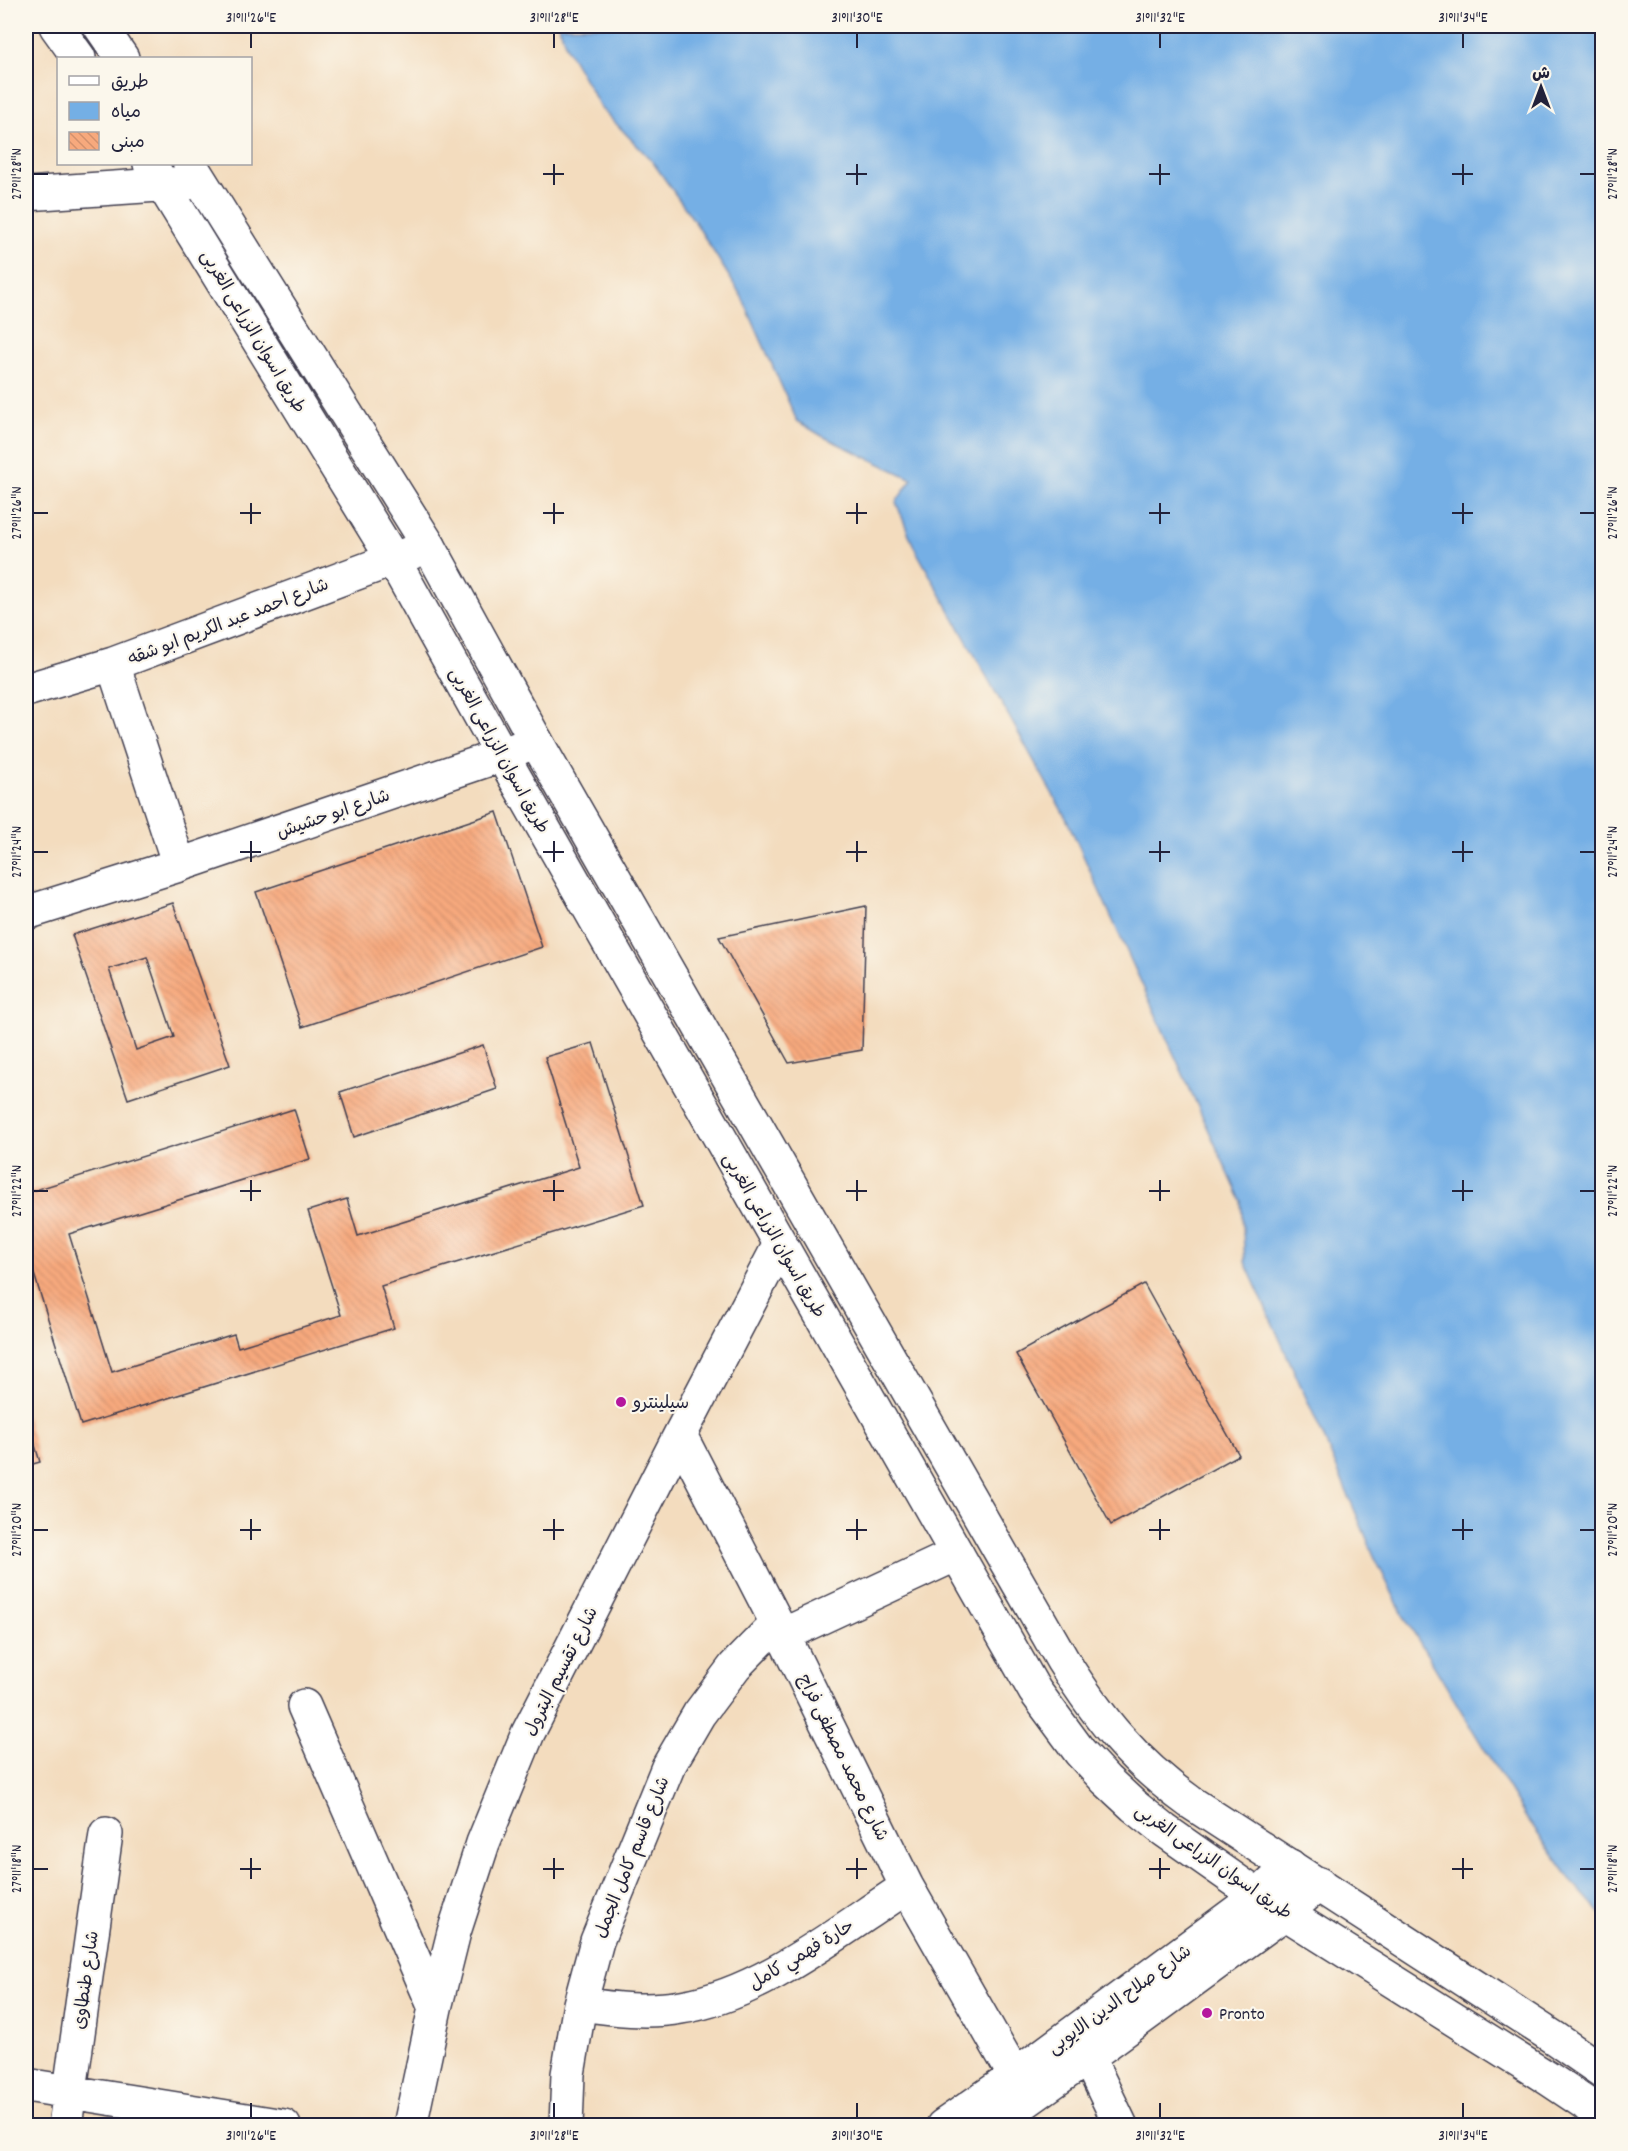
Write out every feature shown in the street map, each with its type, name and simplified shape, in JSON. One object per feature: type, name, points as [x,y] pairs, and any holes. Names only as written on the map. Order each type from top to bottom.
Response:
[{"type":"street","points":[[56,26],[78,57]]},
{"type":"street","points":[[100,26],[121,57]]},
{"type":"street","points":[[26,194],[157,174],[196,172]]},
{"type":"street","name":"طريق اسوان الزراعى الغربى","points":[[196,172],[429,546],[536,741],[1083,1694],[1112,1732],[1159,1780],[1554,2037],[1602,2071]]},
{"type":"street","name":"طريق اسوان الزراعى الغربى","points":[[157,174],[393,559],[502,755],[1035,1691],[1080,1752],[1134,1806],[1164,1830],[1272,1904],[1549,2079],[1585,2103],[1602,2119]]},
{"type":"street","name":"شارع احمد عبد الكريم ابو شقه","points":[[26,690],[113,664],[429,546]]},
{"type":"street","points":[[113,664],[179,865]]},
{"type":"street","name":"شارع ابو حشيش","points":[[26,913],[179,865],[502,755],[536,741]]},
{"type":"street","name":"شارع تقسيم البترول","points":[[410,2126],[454,1932],[483,1843],[528,1733],[780,1244]]},
{"type":"street","name":"شارع محمد مصطفى فراج","points":[[680,1435],[780,1629],[907,1887],[1015,2076]]},
{"type":"street","points":[[780,1629],[957,1554]]},
{"type":"street","name":"شارع قاسم كامل الجمل","points":[[566,2126],[568,2074],[580,2004],[597,1941],[668,1767],[699,1714],[735,1666],[780,1629]]},
{"type":"street","points":[[304,1706],[435,2008]]},
{"type":"street","name":"شارع طنطاوى","points":[[65,2126],[106,1834]]},
{"type":"street","name":"شارع صلاح الدين الايوبى","points":[[991,2126],[1088,2057],[1272,1904],[1290,1866]]},
{"type":"street","name":"شارع صلاح الدين الايوبى","points":[[943,2126],[1272,1904],[1319,1884]]},
{"type":"street","name":"حارة فهمي كامل","points":[[580,2004],[627,2010],[681,2007],[733,1994],[781,1970],[907,1887]]},
{"type":"street","points":[[1088,2057],[1121,2126]]},
{"type":"street","points":[[26,2085],[284,2126]]},
{"type":"water","points":[[559,26],[1602,26],[1602,1915],[1574,1884],[1525,1816],[1403,1615],[1375,1558],[1245,1262],[1241,1201],[1066,818],[914,547],[896,502],[912,479],[822,436],[797,421],[742,297],[695,222],[652,161],[601,108],[567,49]]},
{"type":"building","points":[[497,812],[542,947],[302,1027],[256,892]]},
{"type":"building","points":[[173,903],[230,1065],[128,1099],[72,935]],"holes":[[[147,957],[174,1037],[136,1050],[109,969]]]},
{"type":"building","points":[[866,906],[862,1050],[789,1063],[719,937]]},
{"type":"building","points":[[593,1043],[644,1205],[381,1286],[394,1328],[81,1425],[26,1248],[26,1193],[294,1109],[310,1159],[69,1234],[112,1372],[234,1334],[238,1347],[341,1315],[308,1211],[347,1199],[358,1236],[579,1167],[545,1057]]},
{"type":"building","points":[[483,1045],[497,1089],[354,1137],[340,1092]]},
{"type":"building","points":[[1144,1284],[1239,1455],[1111,1525],[1016,1354]]},
{"type":"building","points":[[26,1415],[40,1462],[26,1466]]},
{"type":"place","name":"سيلينترو","points":[[621,1402]]},
{"type":"place","name":"Pronto","points":[[1207,2013]]}]
